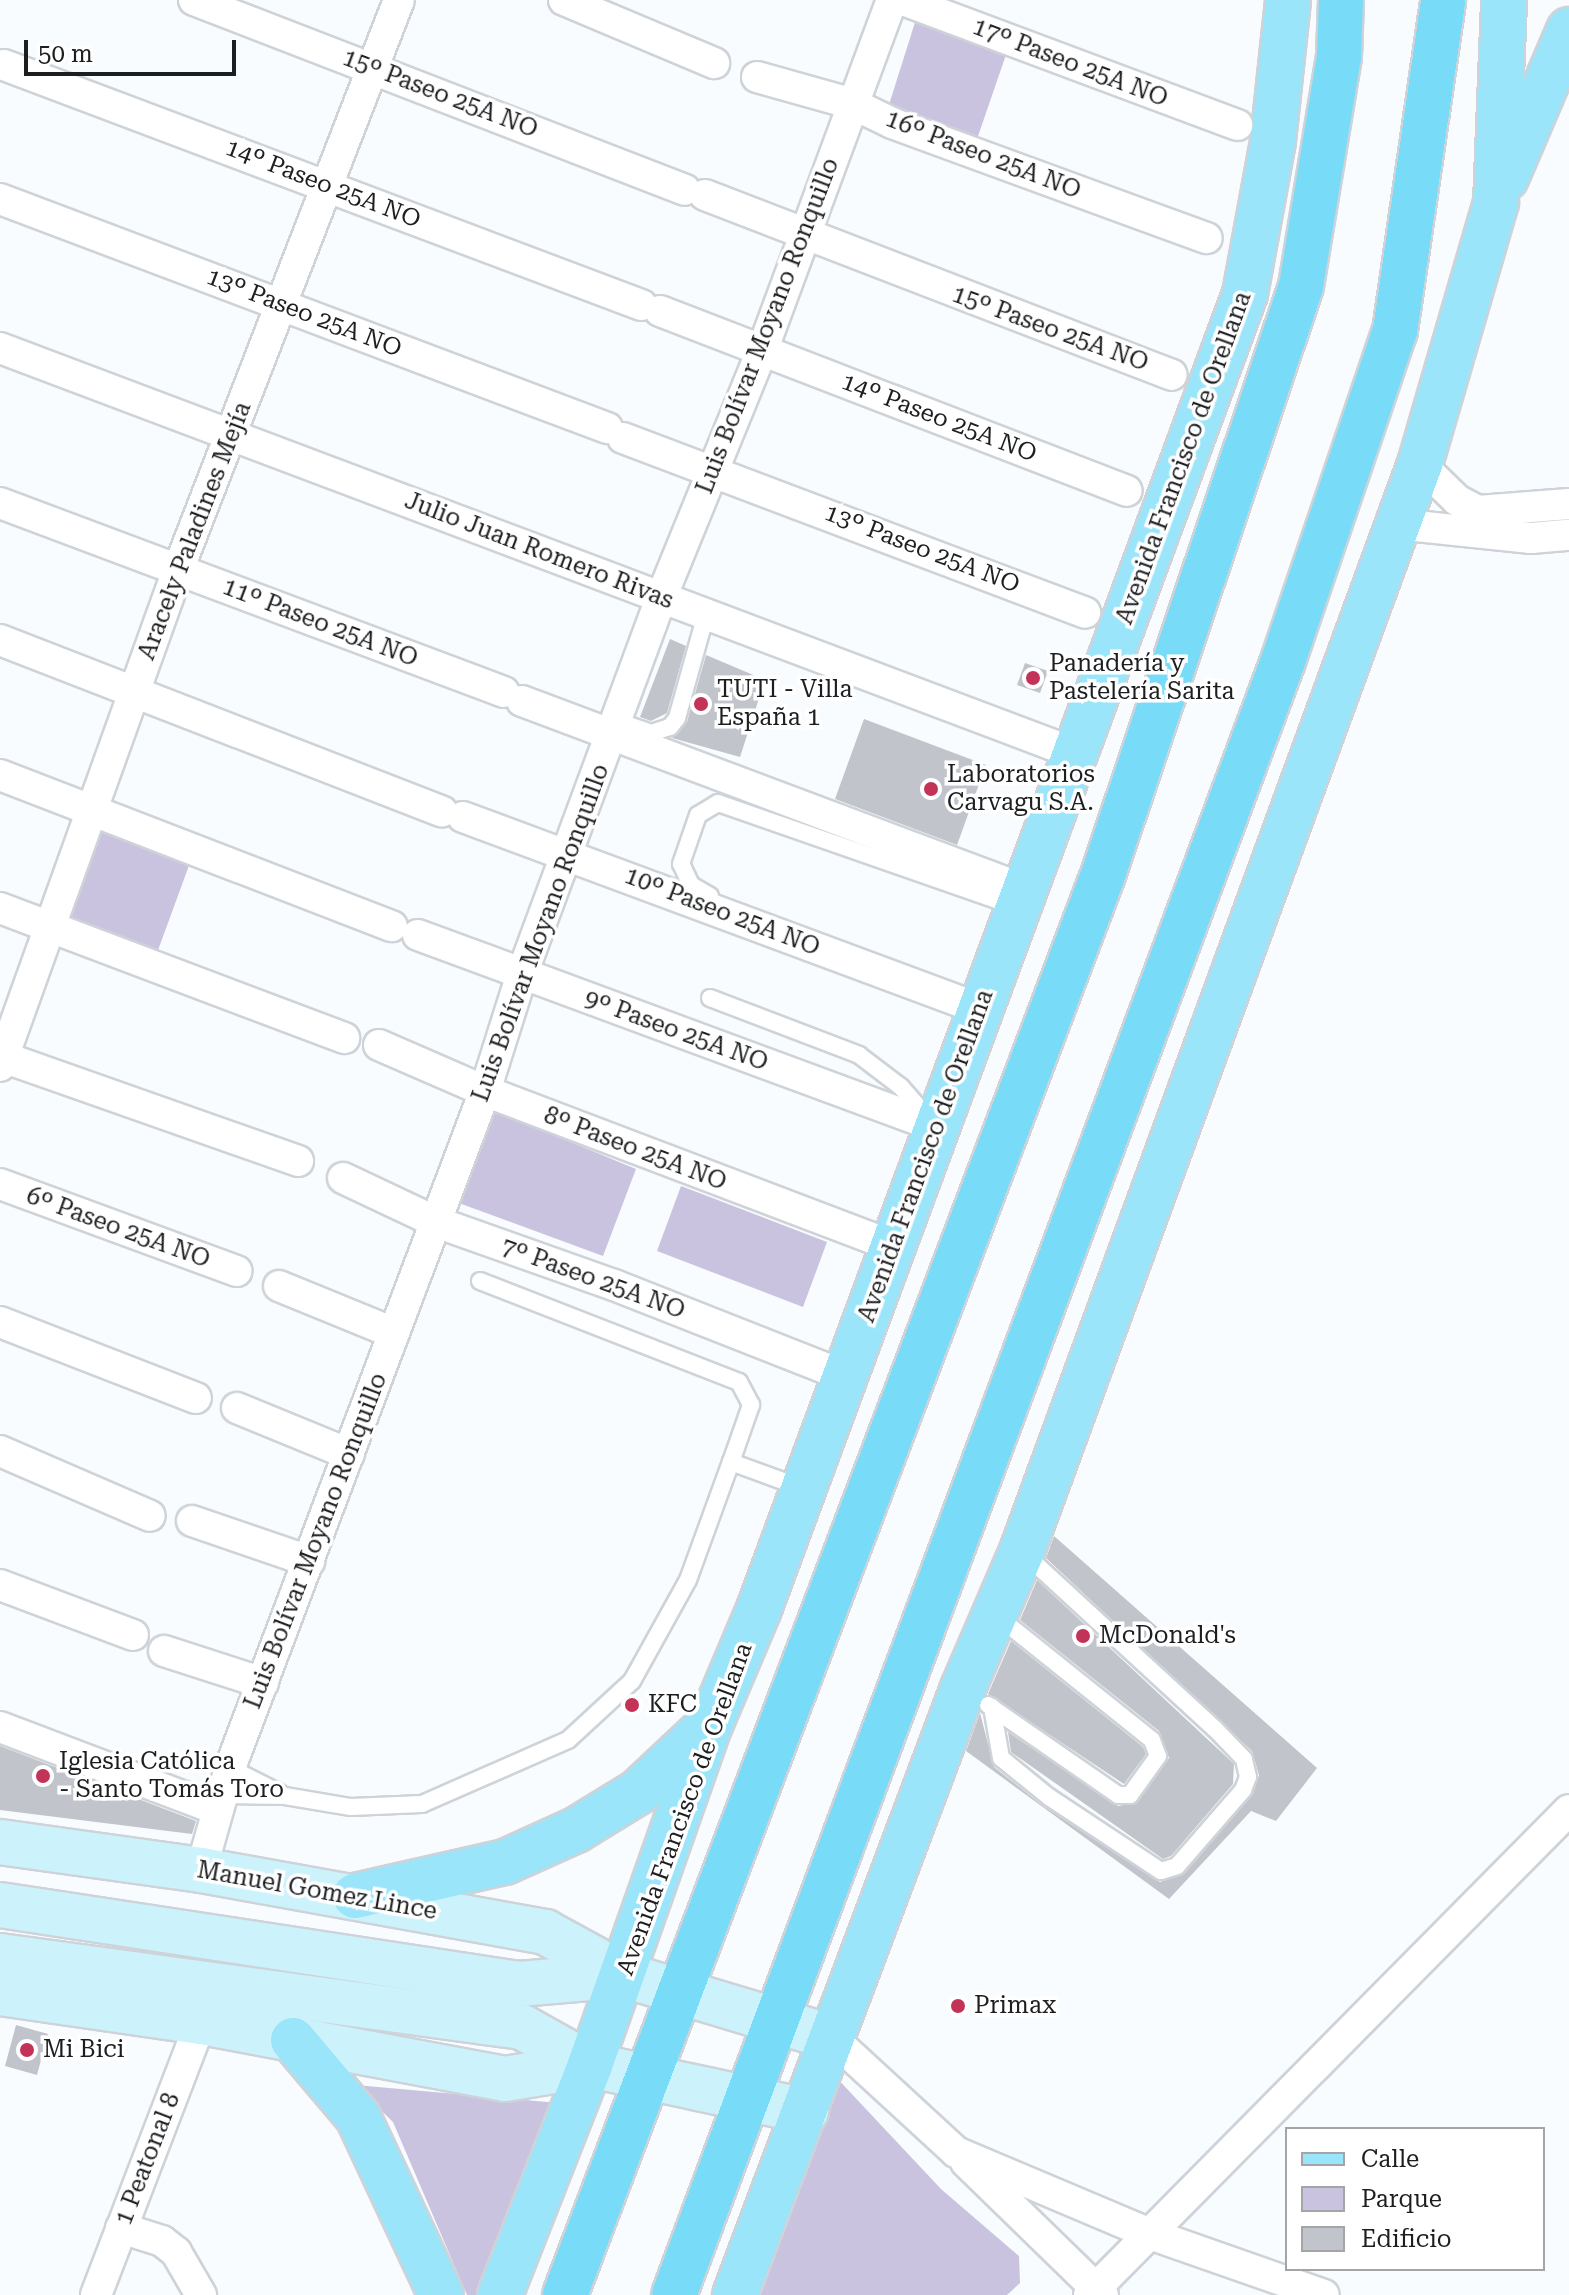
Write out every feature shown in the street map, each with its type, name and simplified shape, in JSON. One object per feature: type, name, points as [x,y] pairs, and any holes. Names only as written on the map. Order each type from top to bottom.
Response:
[{"type":"highway","points":[[565,2295],[1103,875],[1296,300],[1339,57],[1341,0]]},
{"type":"highway","points":[[674,2295],[749,2097],[774,2019],[817,1920],[1283,661],[1395,331],[1443,0]]},
{"type":"main road","name":"Avenida Francisco de Orellana","points":[[500,2295],[624,1975],[710,1725],[804,1488],[935,1126],[1077,754],[1245,294],[1273,141],[1288,0]]},
{"type":"main road","points":[[1496,202],[1504,0]]},
{"type":"main road","points":[[735,2295],[831,2037],[978,1698],[996,1615],[1420,464],[1496,202],[1569,30]]},
{"type":"main road","points":[[355,1896],[505,1862],[576,1830],[638,1792],[710,1725]]},
{"type":"main road","name":"Manuel Gomez Lince","points":[[0,1842],[201,1870],[545,1932],[624,1975],[831,2037]]},
{"type":"main road","name":"Manuel Gomez Lince","points":[[0,1905],[519,1984],[624,1975]]},
{"type":"main road","points":[[1,1986],[505,2079],[590,2065],[806,2111]]},
{"type":"main road","points":[[1,1986],[522,2027],[590,2065]]},
{"type":"main road","points":[[293,2040],[358,2117],[441,2295]]},
{"type":"street","name":"15º Paseo 25A NO","points":[[194,0],[1172,375]]},
{"type":"street","name":"Aracely Paladines Mejía","points":[[1,1060],[53,926],[178,570],[284,305],[399,0]]},
{"type":"street","points":[[564,0],[714,63]]},
{"type":"street","name":"Luis Bolívar Moyano Ronquillo","points":[[201,1870],[222,1791],[485,1091],[522,974],[661,598],[762,351],[892,0]]},
{"type":"street","name":"17º Paseo 25A NO","points":[[903,0],[1237,125]]},
{"type":"street","name":"14º Paseo 25A NO","points":[[4,65],[329,185],[1127,491]]},
{"type":"street","name":"16º Paseo 25A NO","points":[[757,77],[853,104],[892,123],[1207,238]]},
{"type":"street","name":"13º Paseo 25A NO","points":[[0,199],[1085,613]]},
{"type":"street","name":"Julio Juan Romero Rivas","points":[[0,348],[1077,754]]},
{"type":"street","points":[[1420,464],[1478,523]]},
{"type":"street","name":"11º Paseo 25A NO","points":[[0,503],[513,696],[615,727],[1020,898]]},
{"type":"street","points":[[1478,523],[1569,504]]},
{"type":"street","points":[[1397,524],[1478,523],[1569,535]]},
{"type":"street","name":"10º Paseo 25A NO","points":[[0,640],[453,814],[982,1003]]},
{"type":"street","name":"9º Paseo 25A NO","points":[[0,775],[94,808],[405,931],[935,1126]]},
{"type":"street","points":[[0,908],[344,1038]]},
{"type":"street","name":"8º Paseo 25A NO","points":[[379,1045],[485,1091],[893,1246]]},
{"type":"street","points":[[1,1060],[298,1161]]},
{"type":"street","name":"7º Paseo 25A NO","points":[[343,1178],[436,1222],[614,1285],[845,1376]]},
{"type":"street","name":"6º Paseo 25A NO","points":[[0,1184],[236,1271]]},
{"type":"street","points":[[279,1286],[394,1333]]},
{"type":"street","points":[[0,1322],[196,1398]]},
{"type":"street","points":[[237,1408],[349,1454]]},
{"type":"street","points":[[0,1451],[150,1516]]},
{"type":"street","points":[[192,1521],[309,1561]]},
{"type":"street","points":[[0,1585],[133,1635]]},
{"type":"street","points":[[164,1651],[263,1683]]},
{"type":"street","points":[[0,1727],[222,1791]]},
{"type":"street","points":[[831,2037],[956,2152],[1095,2294],[1150,2234],[1569,1810]]},
{"type":"street","name":"1 Peatonal 8","points":[[96,2295],[201,2022]]},
{"type":"street","points":[[956,2152],[1150,2234],[1324,2295]]},
{"type":"street","points":[[121,2228],[162,2241],[176,2252],[201,2295]]},
{"type":"lane","points":[[615,727],[651,733],[670,727],[677,718],[706,614]]},
{"type":"lane","points":[[982,1003],[701,892],[684,876],[681,864],[689,832],[706,806],[736,805],[1020,898]]},
{"type":"lane","points":[[710,998],[877,1065],[935,1126]]},
{"type":"lane","points":[[222,1791],[285,1796],[351,1807],[422,1804],[568,1740],[632,1681],[688,1580],[751,1405],[739,1382],[480,1281]]},
{"type":"lane","points":[[731,1462],[804,1488]]},
{"type":"lane","points":[[978,1698],[1001,1758],[1049,1797],[1161,1871],[1177,1866],[1243,1790],[1248,1777],[1244,1759],[1215,1729],[1022,1551]]},
{"type":"lane","points":[[978,1698],[1118,1795],[1130,1795],[1158,1756],[1152,1740],[996,1615]]},
{"type":"lane","points":[[222,1791],[285,1796]]},
{"type":"green space","points":[[917,16],[1008,49],[976,142],[887,111]]},
{"type":"green space","points":[[96,824],[191,860],[157,953],[63,914]]},
{"type":"green space","points":[[489,1108],[636,1169],[603,1256],[456,1202]]},
{"type":"green space","points":[[681,1186],[827,1242],[803,1307],[657,1251]]},
{"type":"green space","points":[[834,2075],[941,2189],[1019,2256],[1020,2283],[1007,2295],[750,2295]]},
{"type":"green space","points":[[355,2085],[559,2103],[488,2295],[467,2295],[393,2122]]},
{"type":"building","points":[[670,639],[686,646],[667,713],[651,721],[640,717]]},
{"type":"building","points":[[706,655],[765,680],[740,757],[672,738],[687,722]]},
{"type":"building","name":"Panadería y Pastelería Sarita","points":[[1025,663],[1048,671],[1040,693],[1017,685]]},
{"type":"building","points":[[864,719],[986,765],[957,845],[835,799]]},
{"type":"building","points":[[1054,1536],[1317,1768],[1276,1821],[1251,1811],[1169,1899],[966,1751],[980,1713],[994,1767],[1043,1806],[1160,1882],[1185,1873],[1253,1794],[1259,1775],[1252,1751],[1046,1558]]},
{"type":"building","points":[[1037,1580],[1234,1764],[1233,1784],[1171,1856],[1163,1859],[1011,1752],[1008,1732],[1118,1806],[1138,1802],[1169,1758],[1159,1731],[1020,1620]]},
{"type":"building","points":[[1011,1641],[1143,1747],[1146,1754],[1124,1784],[988,1694]]},
{"type":"building","name":"Iglesia Católica - Santo Tomás Toro","points":[[0,1746],[196,1821],[192,1834],[0,1810]]},
{"type":"building","name":"Mi Bici","points":[[16,2025],[48,2034],[37,2075],[5,2066]]},
{"type":"place","name":"Panadería y Pastelería Sarita","points":[[1033,678]]},
{"type":"place","name":"TUTI - Villa España 1","points":[[701,704]]},
{"type":"place","name":"Laboratorios Carvagu S.A.","points":[[931,789]]},
{"type":"place","name":"McDonald's","points":[[1083,1636]]},
{"type":"place","name":"KFC","points":[[632,1705]]},
{"type":"place","name":"Iglesia Católica - Santo Tomás Toro","points":[[43,1776]]},
{"type":"place","name":"Primax","points":[[958,2006]]},
{"type":"place","name":"Mi Bici","points":[[27,2050]]}]
